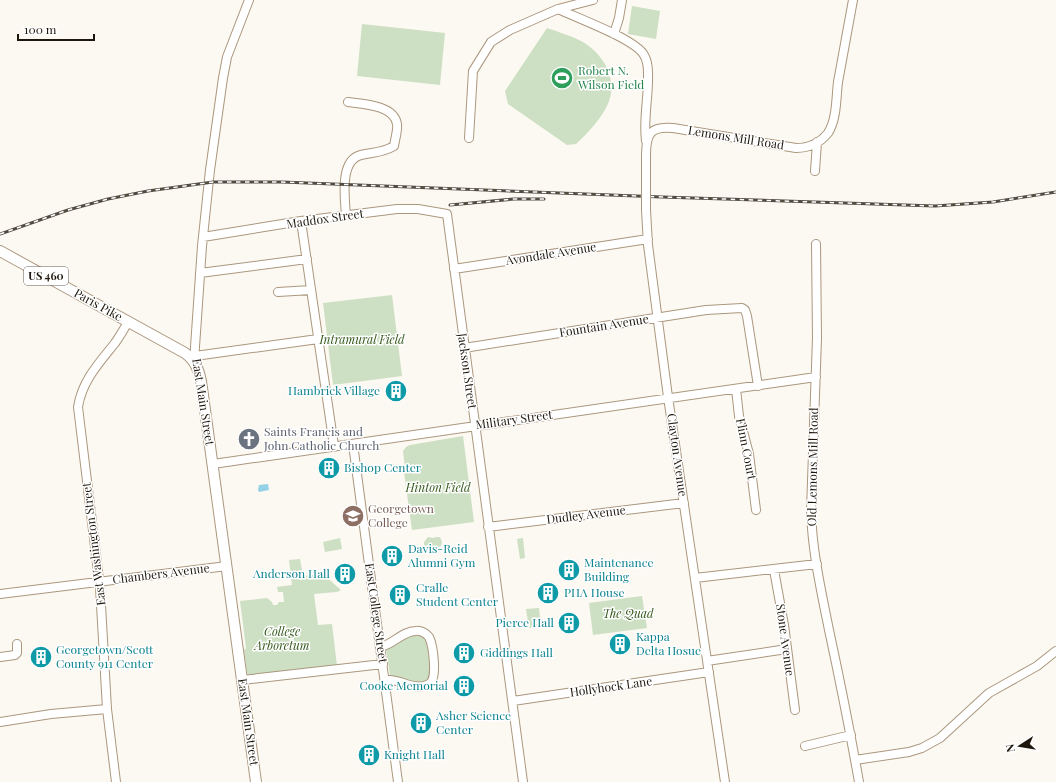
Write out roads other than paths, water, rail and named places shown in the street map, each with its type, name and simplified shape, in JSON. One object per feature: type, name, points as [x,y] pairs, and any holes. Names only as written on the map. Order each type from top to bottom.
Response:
[{"type":"main road","name":"Paris Pike","points":[[0,251],[195,359]]},
{"type":"main road","name":"East Main Street","points":[[195,359],[199,370],[213,464],[256,782]]},
{"type":"street","name":"East Main Street","points":[[195,359],[203,237],[210,170],[225,66],[249,0]]},
{"type":"street","points":[[469,138],[473,71],[492,42],[510,30],[558,9],[593,0]]},
{"type":"street","points":[[614,34],[619,18],[622,0]]},
{"type":"street","points":[[815,171],[817,142],[828,133],[833,119],[852,0]]},
{"type":"street","name":"Clayton Avenue","points":[[558,9],[628,40],[640,49],[647,62],[648,74],[645,131],[648,239],[668,397],[725,782]]},
{"type":"street","points":[[346,216],[344,184],[348,166],[354,158],[360,155],[386,151],[394,146],[397,124],[393,116],[384,109],[370,104],[348,102]]},
{"type":"street","name":"Lemons Mill Road","points":[[646,142],[649,134],[662,127],[796,148],[808,147],[817,142]]},
{"type":"street","name":"Maddox Street","points":[[203,237],[398,209],[418,209],[447,214]]},
{"type":"street","name":"Jackson Street","points":[[447,214],[523,782]]},
{"type":"street","points":[[302,222],[334,446]]},
{"type":"street","name":"Avondale Avenue","points":[[454,269],[648,239]]},
{"type":"street","name":"Old Lemons Mill Road","points":[[816,244],[817,338],[810,510],[811,531],[859,782]]},
{"type":"street","points":[[200,274],[307,259]]},
{"type":"street","points":[[278,292],[311,290]]},
{"type":"street","name":"Fountain Avenue","points":[[464,348],[706,310],[739,307],[744,309],[747,316],[758,386]]},
{"type":"street","name":"East Washington Street","points":[[116,782],[108,709],[99,582],[78,406],[79,398],[86,380],[116,341],[128,322]]},
{"type":"street","points":[[195,359],[318,339]]},
{"type":"street","name":"Military Street","points":[[213,464],[668,397],[816,377]]},
{"type":"street","name":"Flinn Court","points":[[736,389],[739,416],[749,454],[756,510]]},
{"type":"street","name":"East College Street","points":[[353,444],[398,782]]},
{"type":"street","name":"Dudley Avenue","points":[[488,527],[684,503]]},
{"type":"street","points":[[695,578],[817,564]]},
{"type":"street","name":"Chambers Avenue","points":[[0,594],[226,566]]},
{"type":"street","name":"Stone Avenue","points":[[774,570],[795,710]]},
{"type":"street","points":[[380,647],[387,646],[410,632],[417,630],[427,635],[430,642],[435,669],[434,678],[431,682],[417,687],[392,679],[385,680]]},
{"type":"street","points":[[0,657],[15,655],[18,652],[17,644]]},
{"type":"street","points":[[707,661],[787,649]]},
{"type":"street","points":[[855,760],[909,752],[922,748],[940,738],[990,693],[1037,666],[1056,651]]},
{"type":"street","points":[[242,680],[383,664]]},
{"type":"street","name":"Hollyhock Lane","points":[[512,701],[709,672]]},
{"type":"street","points":[[0,722],[51,714],[108,709]]},
{"type":"street","points":[[805,746],[851,736]]},
{"type":"water","points":[[268,484],[269,490],[259,492],[259,485]]},
{"type":"railway","points":[[0,234],[68,210],[108,199],[148,191],[213,182],[282,182],[935,206],[993,202],[1056,192]]},
{"type":"railway","points":[[450,205],[514,199],[544,199]]},
{"type":"place","name":"Robert N. Wilson Field","points":[[562,78]]},
{"type":"place","name":"Hambrick Village","points":[[396,391]]},
{"type":"place","name":"Saints Francis and John Catholic Church","points":[[249,439]]},
{"type":"place","name":"Bishop Center","points":[[329,468]]},
{"type":"place","name":"Georgetown College","points":[[353,516]]},
{"type":"place","name":"Davis-Reid Alumni Gym","points":[[392,556]]},
{"type":"place","name":"Maintenance Building","points":[[569,570]]},
{"type":"place","name":"Anderson Hall","points":[[345,574]]},
{"type":"place","name":"PHA House","points":[[548,593]]},
{"type":"place","name":"Cralle Student Center","points":[[400,595]]},
{"type":"place","name":"Pierce Hall","points":[[569,623]]},
{"type":"place","name":"Kappa Delta Hosue","points":[[620,644]]},
{"type":"place","name":"Giddings Hall","points":[[464,653]]},
{"type":"place","name":"Georgetown/Scott County 911 Center","points":[[41,657]]},
{"type":"place","name":"Cooke Memorial","points":[[464,686]]},
{"type":"place","name":"Asher Science Center","points":[[421,723]]},
{"type":"place","name":"Knight Hall","points":[[369,755]]},
{"type":"park label","name":"Intramural Field","points":[[362,340]]},
{"type":"park label","name":"Hinton Field","points":[[438,488]]},
{"type":"park label","name":"The Quad","points":[[628,614]]},
{"type":"park label","name":"College Arboretum","points":[[282,639]]}]
